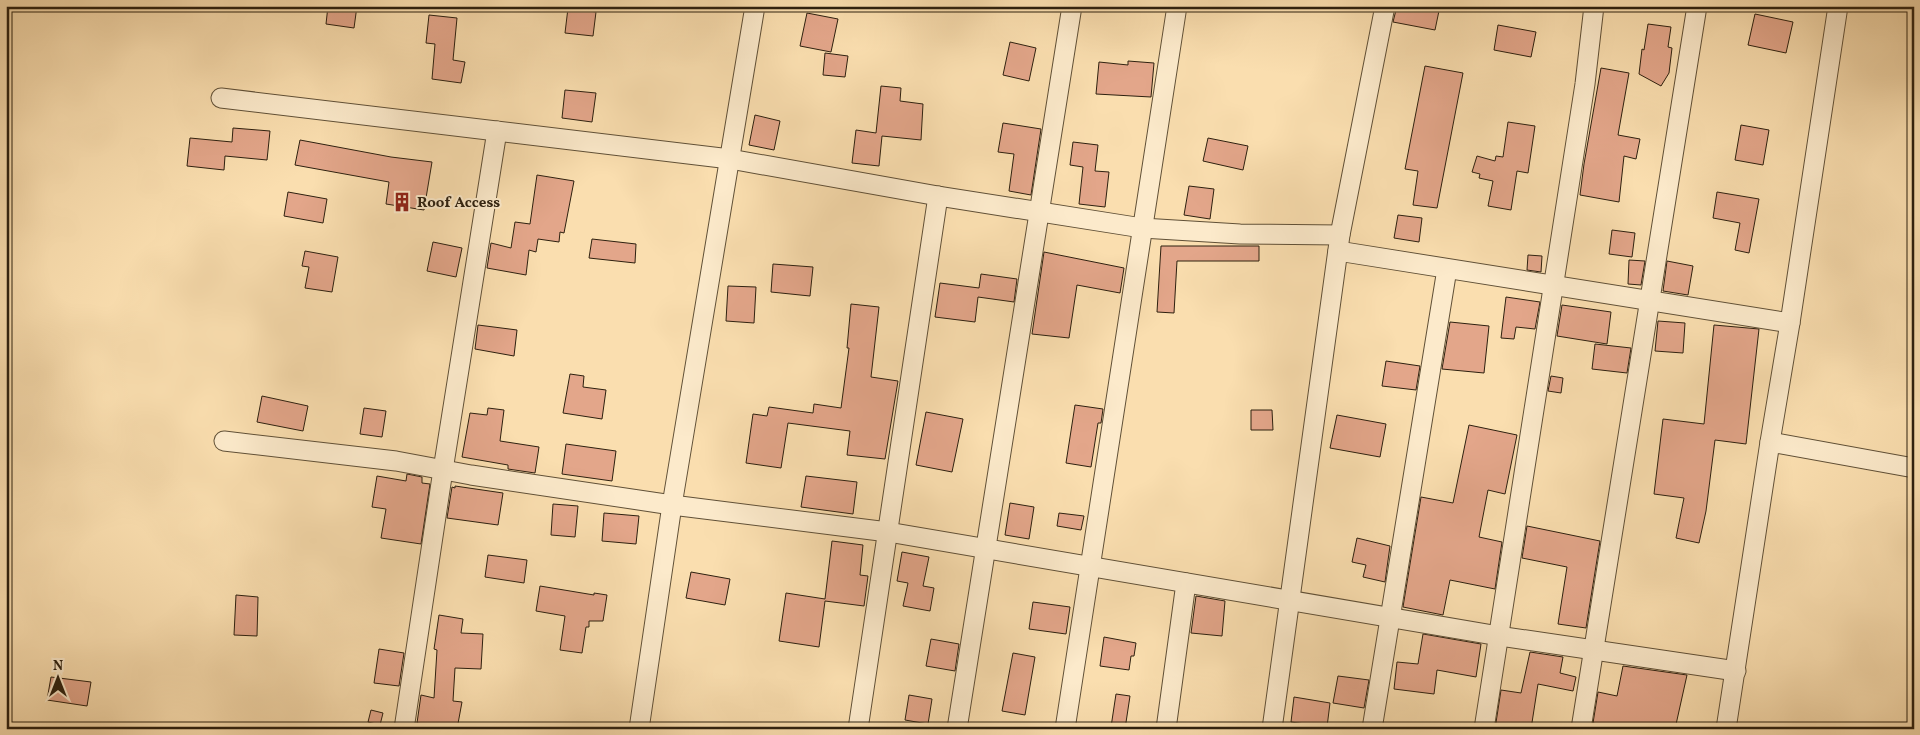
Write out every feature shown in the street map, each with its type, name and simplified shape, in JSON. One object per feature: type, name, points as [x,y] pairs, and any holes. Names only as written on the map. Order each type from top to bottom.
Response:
[{"type":"street","points":[[639,729],[672,505],[755,6]]},
{"type":"street","points":[[957,729],[1072,6]]},
{"type":"street","points":[[1065,729],[1177,6]]},
{"type":"street","points":[[1272,729],[1339,243],[1385,6]]},
{"type":"street","points":[[1484,729],[1584,84],[1594,6]]},
{"type":"street","points":[[1581,729],[1697,6]]},
{"type":"street","points":[[1726,729],[1838,6]]},
{"type":"street","points":[[221,98],[730,159],[938,196],[1142,228],[1339,243],[1446,268],[1649,302],[1790,323]]},
{"type":"street","points":[[404,729],[497,131]]},
{"type":"street","points":[[858,729],[938,196]]},
{"type":"street","points":[[1372,729],[1446,268]]},
{"type":"street","points":[[224,441],[396,461],[672,505],[888,532],[1499,636],[1736,671]]},
{"type":"street","points":[[1770,442],[1914,468]]},
{"type":"street","points":[[1166,729],[1186,583]]},
{"type":"building","points":[[328,6],[357,6],[354,28],[326,24]]},
{"type":"building","points":[[1397,6],[1440,6],[1435,30],[1393,22]]},
{"type":"building","points":[[568,8],[596,12],[593,36],[565,33]]},
{"type":"building","points":[[807,13],[838,19],[831,52],[800,46]]},
{"type":"building","points":[[1755,14],[1793,22],[1786,53],[1748,45]]},
{"type":"building","points":[[429,15],[457,18],[453,60],[465,62],[461,83],[432,79],[435,44],[426,43]]},
{"type":"building","points":[[1648,24],[1671,27],[1668,47],[1672,48],[1669,73],[1661,86],[1639,74]]},
{"type":"building","points":[[1498,25],[1536,32],[1531,57],[1494,50]]},
{"type":"building","points":[[1010,42],[1036,48],[1029,81],[1003,75]]},
{"type":"building","points":[[825,53],[848,56],[845,77],[823,75]]},
{"type":"building","points":[[1128,61],[1154,63],[1151,97],[1096,94],[1099,62],[1128,65]]},
{"type":"building","points":[[1425,66],[1463,73],[1437,208],[1413,205],[1418,171],[1405,169]]},
{"type":"building","points":[[1601,68],[1629,73],[1618,135],[1640,139],[1636,159],[1624,156],[1619,202],[1580,195]]},
{"type":"building","points":[[881,86],[901,88],[900,101],[923,104],[921,140],[882,136],[879,166],[852,163],[856,130],[876,133]]},
{"type":"building","points":[[565,90],[596,93],[592,122],[562,118]]},
{"type":"building","points":[[755,115],[780,121],[774,150],[749,145]]},
{"type":"building","points":[[1508,122],[1535,126],[1528,173],[1517,171],[1511,210],[1488,206],[1493,181],[1479,178],[1480,174],[1472,172],[1477,156],[1495,161],[1496,156],[1503,157]]},
{"type":"building","points":[[1003,123],[1041,129],[1031,195],[1009,191],[1014,154],[998,152]]},
{"type":"building","points":[[1741,125],[1769,130],[1763,165],[1735,160]]},
{"type":"building","points":[[233,128],[270,131],[267,160],[225,156],[224,170],[187,166],[190,138],[232,142]]},
{"type":"building","points":[[1208,138],[1248,146],[1243,170],[1203,161]]},
{"type":"building","points":[[300,140],[391,157],[432,162],[424,210],[386,204],[389,182],[295,165]]},
{"type":"building","points":[[1073,142],[1098,145],[1095,171],[1109,172],[1105,207],[1079,204],[1083,167],[1070,165]]},
{"type":"building","points":[[537,175],[574,181],[564,233],[560,232],[559,242],[538,239],[536,252],[529,250],[526,275],[487,268],[491,243],[511,248],[515,222],[530,224]]},
{"type":"building","points":[[1189,186],[1214,189],[1210,219],[1184,215]]},
{"type":"building","points":[[288,192],[327,199],[323,223],[284,216]]},
{"type":"building","points":[[1717,192],[1759,199],[1749,253],[1735,250],[1740,223],[1713,218]]},
{"type":"building","points":[[1398,215],[1422,218],[1419,242],[1394,238]]},
{"type":"building","points":[[1612,230],[1635,233],[1632,257],[1609,254]]},
{"type":"building","points":[[592,239],[636,244],[635,263],[589,258]]},
{"type":"building","points":[[433,242],[462,248],[456,277],[427,271]]},
{"type":"building","points":[[1161,246],[1259,246],[1259,261],[1177,261],[1174,313],[1157,312]]},
{"type":"building","points":[[305,251],[338,257],[332,292],[305,288],[309,267],[302,266]]},
{"type":"building","points":[[1044,252],[1124,268],[1120,293],[1077,285],[1069,338],[1032,334]]},
{"type":"building","points":[[1528,255],[1542,256],[1541,272],[1527,270]]},
{"type":"building","points":[[1629,260],[1645,261],[1641,285],[1628,284]]},
{"type":"building","points":[[1667,261],[1693,266],[1688,295],[1663,291]]},
{"type":"building","points":[[773,264],[813,267],[810,296],[771,292]]},
{"type":"building","points":[[981,274],[1017,279],[1014,302],[978,297],[975,322],[935,317],[940,283],[979,288]]},
{"type":"building","points":[[728,286],[756,287],[754,323],[726,321]]},
{"type":"building","points":[[1506,297],[1540,302],[1535,329],[1516,327],[1514,339],[1501,338]]},
{"type":"building","points":[[851,304],[879,307],[871,377],[898,381],[885,459],[847,455],[850,431],[788,423],[781,468],[746,463],[753,414],[767,416],[769,407],[813,413],[814,404],[841,408],[849,348],[847,348]]},
{"type":"building","points":[[1562,305],[1611,312],[1607,344],[1557,336]]},
{"type":"building","points":[[1658,321],[1685,323],[1683,353],[1655,351]]},
{"type":"building","points":[[1450,322],[1489,326],[1484,373],[1442,369]]},
{"type":"building","points":[[478,325],[517,330],[514,356],[475,349]]},
{"type":"building","points":[[1714,325],[1759,329],[1746,444],[1715,440],[1706,511],[1699,543],[1676,538],[1684,498],[1654,494],[1663,419],[1704,424]]},
{"type":"building","points":[[1595,344],[1631,348],[1627,373],[1592,369]]},
{"type":"building","points":[[1386,361],[1420,366],[1416,390],[1382,386]]},
{"type":"building","points":[[570,374],[584,376],[583,387],[606,390],[602,419],[563,413]]},
{"type":"building","points":[[1551,376],[1563,378],[1561,393],[1548,391]]},
{"type":"building","points":[[262,396],[308,406],[303,431],[257,422]]},
{"type":"building","points":[[1075,405],[1103,409],[1101,423],[1098,423],[1091,467],[1066,463]]},
{"type":"building","points":[[364,408],[386,411],[382,437],[360,434]]},
{"type":"building","points":[[488,408],[504,410],[500,441],[539,447],[535,473],[508,469],[508,465],[462,457],[470,413],[487,415]]},
{"type":"building","points":[[1251,410],[1272,410],[1273,430],[1251,430]]},
{"type":"building","points":[[926,412],[963,419],[952,472],[916,465]]},
{"type":"building","points":[[1337,415],[1386,424],[1380,457],[1330,448]]},
{"type":"building","points":[[1469,425],[1517,435],[1505,494],[1488,490],[1479,537],[1502,542],[1495,589],[1450,580],[1443,615],[1403,607],[1421,497],[1453,503]]},
{"type":"building","points":[[566,444],[616,451],[612,481],[562,474]]},
{"type":"building","points":[[407,474],[422,477],[422,483],[430,484],[421,544],[381,538],[386,509],[372,507],[377,476],[406,481]]},
{"type":"building","points":[[806,476],[857,482],[853,514],[801,507]]},
{"type":"building","points":[[455,486],[503,493],[498,525],[447,518],[452,487],[455,488]]},
{"type":"building","points":[[1010,503],[1034,507],[1029,539],[1005,535]]},
{"type":"building","points":[[553,504],[578,506],[575,537],[551,535]]},
{"type":"building","points":[[604,513],[639,516],[636,544],[602,541]]},
{"type":"building","points":[[1059,513],[1084,516],[1081,530],[1057,526]]},
{"type":"building","points":[[1527,526],[1600,541],[1586,628],[1558,624],[1567,567],[1522,558]]},
{"type":"building","points":[[1357,538],[1390,546],[1385,582],[1363,577],[1366,565],[1352,562]]},
{"type":"building","points":[[832,541],[863,545],[860,575],[868,576],[864,606],[825,601],[819,647],[779,641],[786,593],[825,599]]},
{"type":"building","points":[[902,552],[929,557],[923,586],[934,588],[930,611],[903,606],[908,583],[897,581]]},
{"type":"building","points":[[488,555],[527,560],[524,583],[485,577]]},
{"type":"building","points":[[691,572],[730,579],[725,605],[686,598]]},
{"type":"building","points":[[540,586],[594,595],[594,593],[607,595],[603,621],[589,621],[589,627],[586,627],[582,653],[560,650],[565,616],[536,611]]},
{"type":"building","points":[[236,595],[258,597],[257,636],[234,635]]},
{"type":"building","points":[[1196,596],[1225,601],[1222,636],[1191,633]]},
{"type":"building","points":[[1033,602],[1070,607],[1066,634],[1029,629]]},
{"type":"building","points":[[439,615],[463,619],[461,633],[483,634],[481,669],[455,668],[453,701],[462,702],[457,729],[417,723],[421,695],[434,698],[437,650],[434,649]]},
{"type":"building","points":[[1423,634],[1481,644],[1476,677],[1437,670],[1434,694],[1394,689],[1397,662],[1418,664]]},
{"type":"building","points":[[1104,637],[1136,643],[1134,656],[1131,656],[1129,670],[1100,666]]},
{"type":"building","points":[[931,639],[959,644],[955,671],[926,666]]},
{"type":"building","points":[[379,649],[404,653],[399,686],[374,683]]},
{"type":"building","points":[[1530,652],[1563,657],[1560,673],[1576,677],[1573,691],[1538,684],[1531,729],[1495,729],[1501,690],[1521,693]]},
{"type":"building","points":[[1013,653],[1035,657],[1025,715],[1002,711]]},
{"type":"building","points":[[1623,666],[1687,675],[1675,729],[1621,729],[1593,723],[1598,692],[1617,696]]},
{"type":"building","points":[[1338,676],[1369,680],[1364,708],[1333,703]]},
{"type":"building","points":[[51,677],[91,682],[87,706],[47,700]]},
{"type":"building","points":[[1116,694],[1130,696],[1125,729],[1111,727]]},
{"type":"building","points":[[909,695],[932,699],[928,724],[905,720]]},
{"type":"building","points":[[1294,697],[1330,703],[1327,727],[1291,722]]},
{"type":"building","points":[[371,710],[383,713],[380,725],[368,722]]},
{"type":"place","name":"Roof Access","points":[[402,202]]}]
